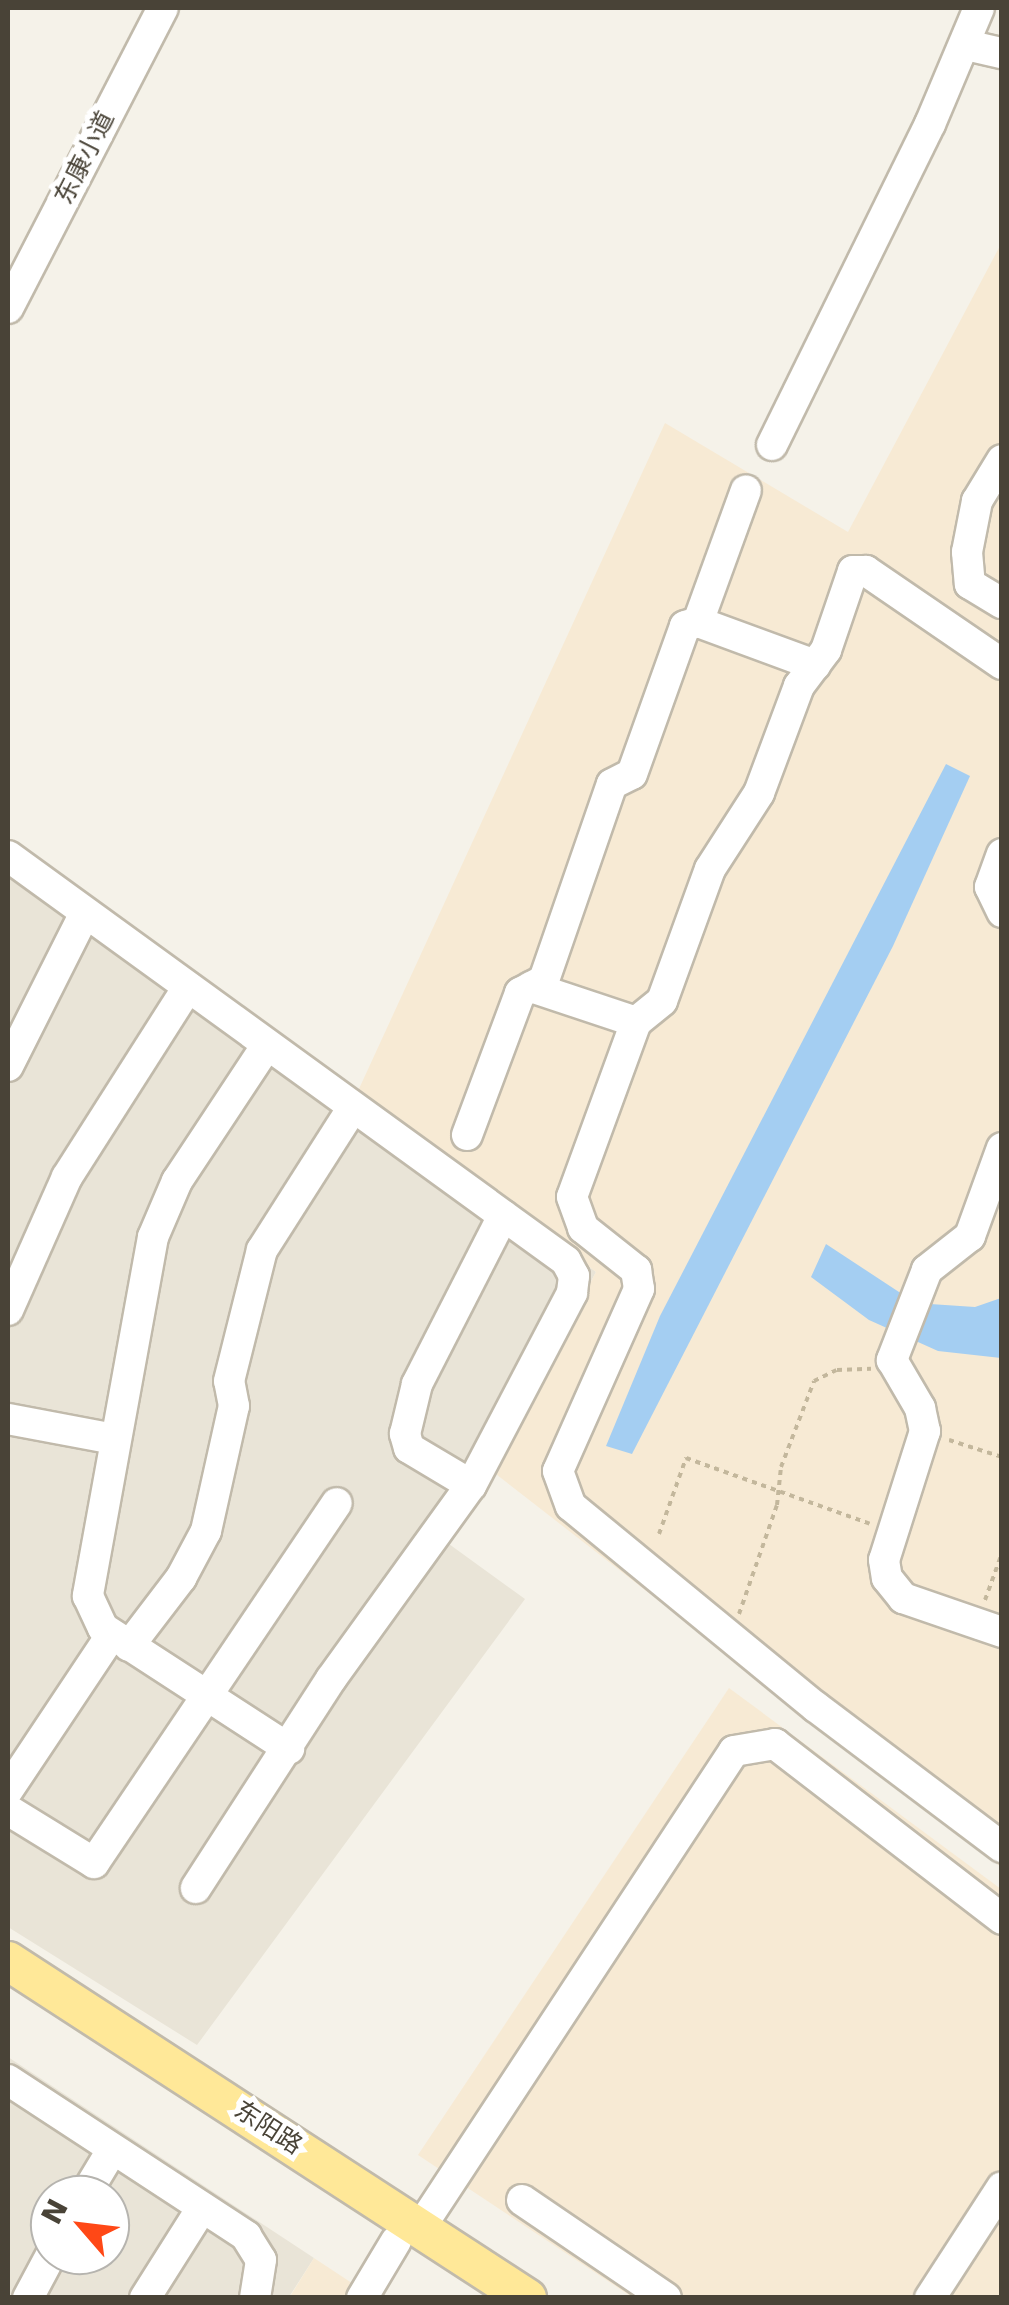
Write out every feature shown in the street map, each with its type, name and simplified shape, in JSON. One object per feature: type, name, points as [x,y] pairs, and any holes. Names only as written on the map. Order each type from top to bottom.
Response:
[{"type":"main road","name":"东阳路","points":[[8,1962],[408,2234],[482,2298]]},
{"type":"main road","name":"东阳路","points":[[8,1990],[408,2234],[527,2298]]},
{"type":"street","name":"东康小道","points":[[8,308],[163,8]]},
{"type":"street","points":[[772,445],[966,45],[978,8]]},
{"type":"street","points":[[966,45],[1002,54]]},
{"type":"street","points":[[1002,460],[977,502],[967,552],[970,584],[1002,604]]},
{"type":"street","points":[[698,622],[746,490]]},
{"type":"street","points":[[1002,664],[866,571],[853,570],[815,665],[799,686],[760,793],[710,869],[662,1001],[636,1022],[572,1197],[583,1228],[630,1264],[640,1289],[559,1459],[564,1495],[816,1707],[1002,1847]]},
{"type":"street","points":[[467,1136],[520,993],[544,980],[612,784],[632,774],[686,626],[698,622],[815,665]]},
{"type":"street","points":[[1002,854],[990,886],[1002,912]]},
{"type":"street","points":[[8,856],[566,1262],[574,1284],[472,1485],[331,1679],[196,1888]]},
{"type":"street","points":[[8,1066],[85,912]]},
{"type":"street","points":[[8,1310],[26,1256],[66,1177],[188,987]]},
{"type":"street","points":[[531,988],[636,1022]]},
{"type":"street","points":[[267,1045],[160,1216],[114,1439],[88,1596],[96,1619],[121,1640],[289,1749]]},
{"type":"street","points":[[8,1790],[121,1640],[189,1566],[206,1531],[234,1406],[229,1381],[262,1250],[352,1107]]},
{"type":"street","points":[[989,1628],[897,1592],[884,1560],[925,1431],[897,1368],[920,1281],[970,1236],[1002,1148]]},
{"type":"street","points":[[472,1485],[408,1448],[404,1434],[417,1384],[503,1216]]},
{"type":"street","points":[[8,1418],[114,1439]]},
{"type":"street","points":[[8,1810],[94,1863],[337,1503]]},
{"type":"street","points":[[362,2298],[734,1751],[776,1744],[1002,1919]]},
{"type":"street","points":[[11,2092],[112,2150],[202,2208],[258,2251],[263,2272],[255,2298]]},
{"type":"street","points":[[98,2175],[112,2150]]},
{"type":"street","points":[[930,2298],[1001,2190]]},
{"type":"street","points":[[522,2200],[666,2298]]},
{"type":"street","points":[[145,2298],[202,2208]]},
{"type":"street","points":[[28,2298],[40,2275]]},
{"type":"path","points":[[738,1618],[814,1380],[850,1368],[897,1368]]},
{"type":"path","points":[[925,1431],[1002,1457]]},
{"type":"path","points":[[659,1534],[686,1458],[893,1532]]},
{"type":"path","points":[[989,1628],[1002,1552]]},
{"type":"shaded area","points":[[1001,244],[1001,1867],[492,1471],[596,1272],[358,1091],[665,423],[848,532]]},
{"type":"shaded area","points":[[8,843],[358,1090],[596,1272],[449,1544],[525,1599],[197,2045],[8,1927]]},
{"type":"shaded area","points":[[729,1688],[1001,1889],[1001,2297],[632,2297],[418,2155]]},
{"type":"shaded area","points":[[8,2057],[314,2258],[289,2297],[8,2297]]},
{"type":"shaded area","points":[[314,2258],[373,2297],[289,2298]]},
{"type":"water","points":[[946,764],[970,776],[893,946],[632,1454],[606,1446],[660,1316]]},
{"type":"water","points":[[826,1244],[899,1292],[930,1304],[975,1307],[1001,1298],[1001,1358],[938,1351],[869,1320],[811,1277]]}]
